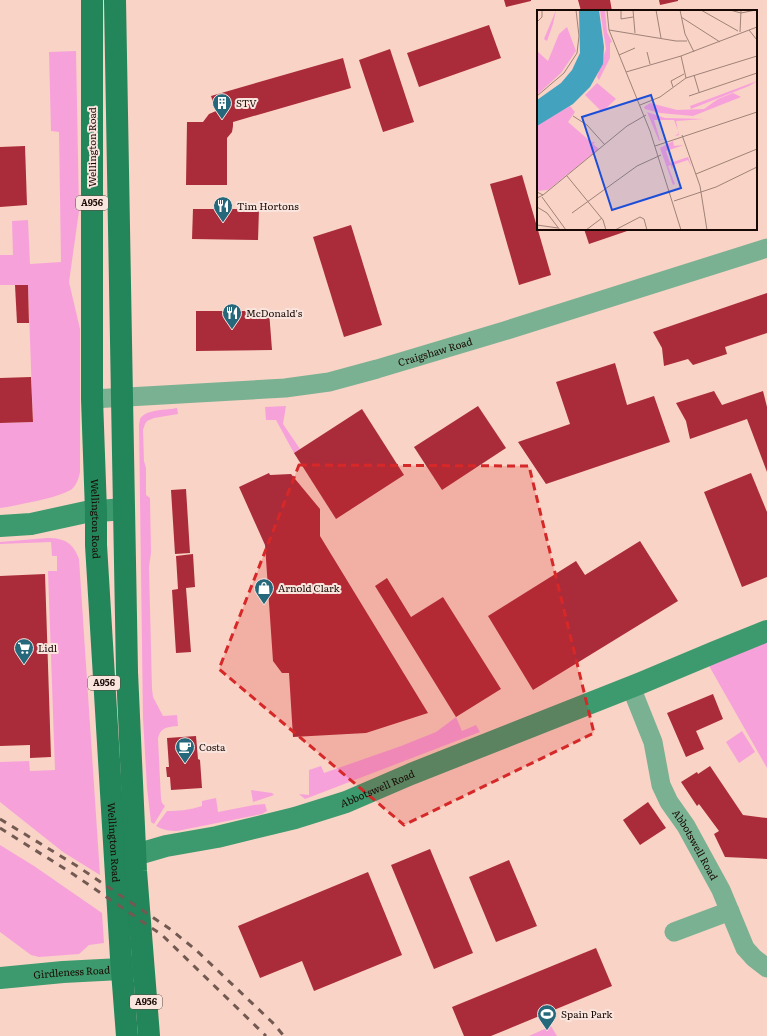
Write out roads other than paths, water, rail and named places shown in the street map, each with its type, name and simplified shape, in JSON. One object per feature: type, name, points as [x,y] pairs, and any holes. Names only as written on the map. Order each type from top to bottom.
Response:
[{"type":"main road","name":"Wellington Road","points":[[92,0],[92,399],[96,545],[122,860],[136,878],[149,1036]]},
{"type":"main road","name":"Wellington Road","points":[[115,0],[127,672],[121,964],[127,1036]]},
{"type":"street","name":"Craigshaw Road","points":[[92,399],[285,388],[329,382],[504,331],[767,248]]},
{"type":"street","points":[[0,526],[30,524],[86,512],[124,509]]},
{"type":"street","name":"Abbotswell Road","points":[[122,860],[166,846],[217,837],[295,818],[346,802],[411,774],[454,758],[472,749],[630,688],[767,631]]},
{"type":"street","name":"Abbotswell Road","points":[[630,688],[653,742],[661,785],[669,802],[686,826],[722,890],[745,948],[754,958],[767,968]]},
{"type":"street","points":[[674,932],[730,911]]},
{"type":"street","name":"Girdleness Road","points":[[0,978],[121,964],[143,968]]},
{"type":"railway","points":[[0,819],[77,866],[170,929],[196,950],[272,1022],[284,1036]]},
{"type":"railway","points":[[0,828],[73,874],[162,935],[266,1036]]},
{"type":"place","name":"STV","points":[[222,120]]},
{"type":"place","name":"Tim Hortons","points":[[223,223]]},
{"type":"place","name":"McDonald's","points":[[232,330]]},
{"type":"place","name":"Arnold Clark","points":[[264,605]]},
{"type":"place","name":"Lidl","points":[[24,665]]},
{"type":"place","name":"Costa","points":[[185,764]]},
{"type":"place","name":"Spain Park","points":[[547,1031]]}]
